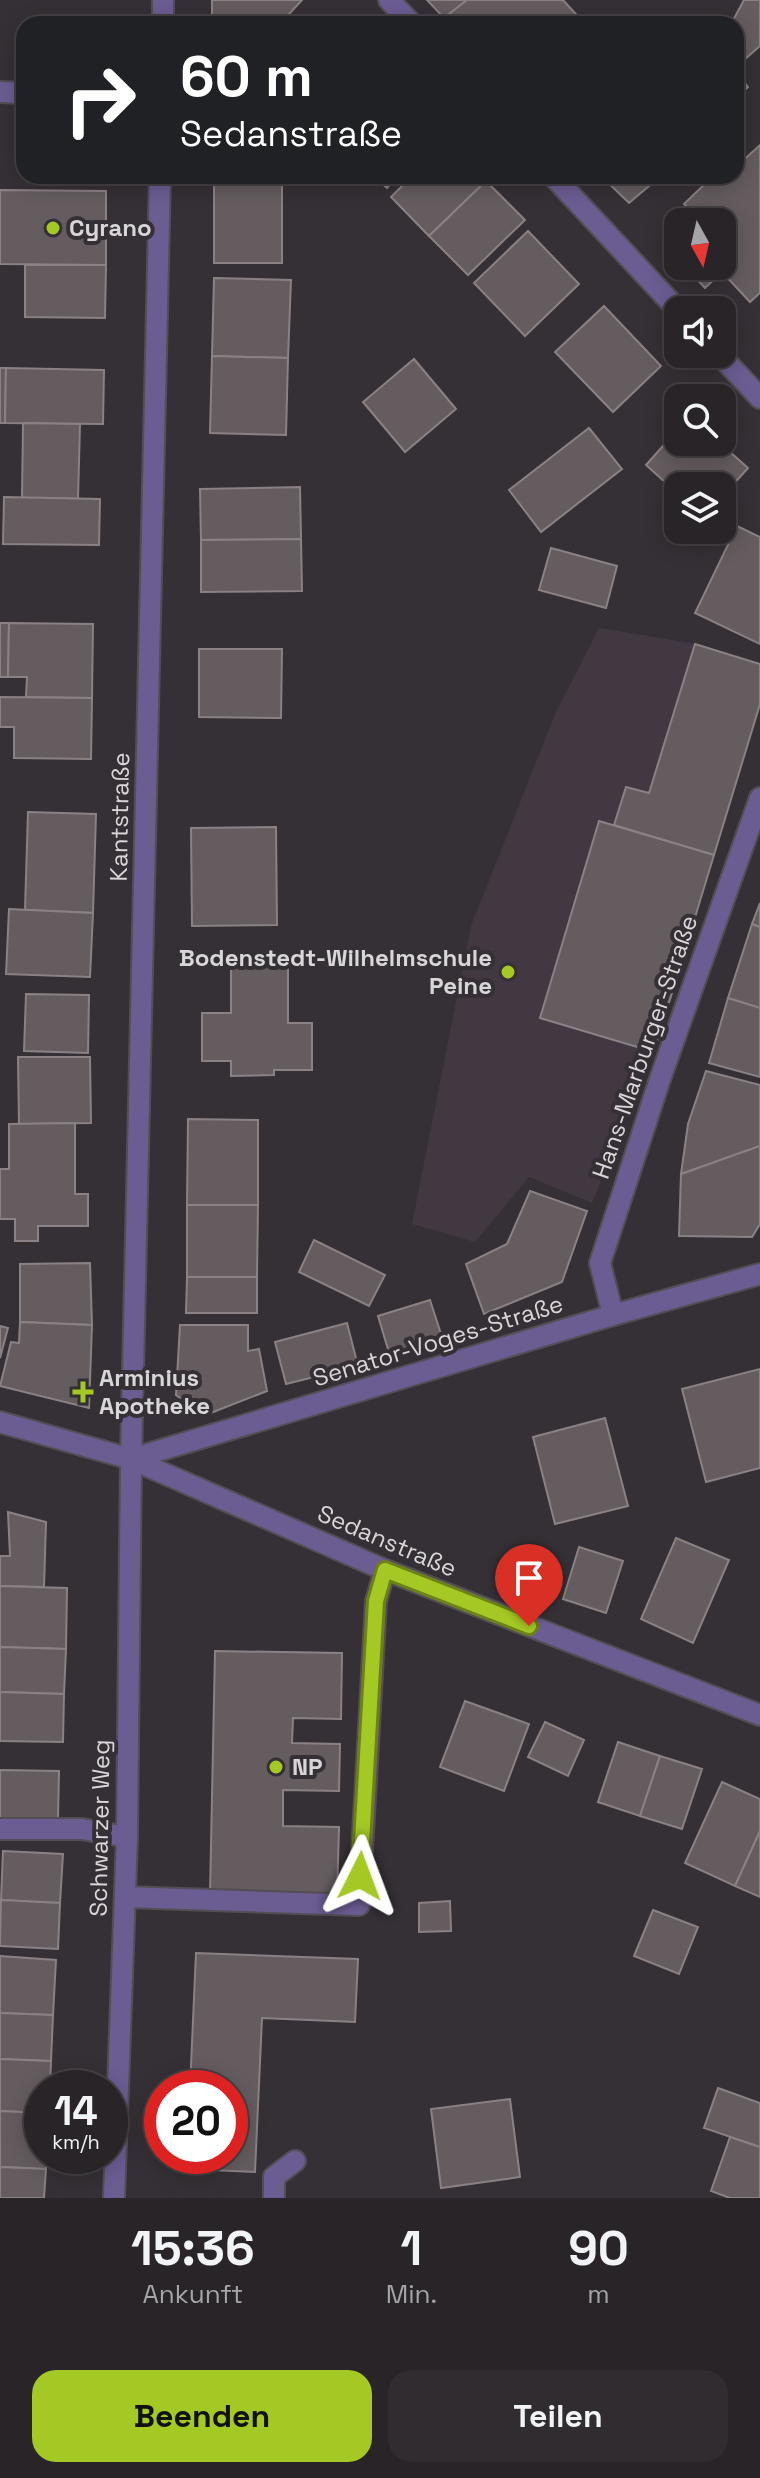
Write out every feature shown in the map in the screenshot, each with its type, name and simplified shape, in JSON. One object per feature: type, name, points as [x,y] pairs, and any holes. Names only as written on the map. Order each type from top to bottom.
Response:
[{"type":"street","points":[[389,0],[404,16]]},
{"type":"street","name":"Kantstraße","points":[[131,1459],[160,184]]},
{"type":"street","points":[[560,184],[665,296]]},
{"type":"street","points":[[732,368],[760,398]]},
{"type":"street","name":"Hans-Marburger-Straße","points":[[613,1315],[600,1263],[660,1079],[760,798]]},
{"type":"street","name":"Senator-Voges-Straße","points":[[131,1459],[760,1274]]},
{"type":"street","name":"Sedanstraße","points":[[0,1422],[131,1459],[385,1570],[760,1715]]},
{"type":"street","name":"Schwarzer Weg","points":[[114,2198],[127,1837],[131,1459]]},
{"type":"street","points":[[125,1897],[359,1905],[376,1601],[385,1570]]},
{"type":"street","points":[[0,1829],[82,1829],[127,1837]]},
{"type":"street","points":[[274,2198],[274,2177],[295,2161]]},
{"type":"shaded area","name":"Bodenstedt-Wilhelmschule Peine","points":[[599,628],[695,644],[649,793],[626,787],[614,825],[599,822],[540,1017],[654,1052],[592,1203],[529,1177],[475,1242],[412,1224],[471,926],[556,712]]},
{"type":"building","points":[[212,0],[302,0],[287,16],[212,16]]},
{"type":"building","points":[[427,0],[467,0],[447,16],[442,16]]},
{"type":"building","points":[[467,0],[563,0],[578,16],[447,16]]},
{"type":"building","points":[[744,0],[760,0],[760,46],[744,60],[744,16],[735,16]]},
{"type":"building","points":[[760,145],[760,293],[750,302],[729,280],[736,280],[736,208],[687,208],[684,204],[705,184],[744,184],[744,160]]},
{"type":"building","points":[[214,184],[282,184],[282,263],[214,263]]},
{"type":"building","points":[[404,184],[483,184],[429,236],[391,197]]},
{"type":"building","points":[[483,184],[489,184],[525,220],[468,275],[429,236]]},
{"type":"building","points":[[609,184],[652,184],[629,203]]},
{"type":"building","name":"Cyrano","points":[[0,190],[106,191],[106,265],[0,264]]},
{"type":"building","points":[[528,231],[579,284],[525,336],[474,283]]},
{"type":"building","points":[[25,265],[106,265],[105,318],[25,317]]},
{"type":"building","points":[[214,278],[291,280],[288,358],[212,356]]},
{"type":"building","points":[[698,280],[714,280],[705,288]]},
{"type":"building","points":[[604,306],[661,366],[613,412],[555,352]]},
{"type":"building","points":[[212,356],[288,358],[286,435],[210,433]]},
{"type":"building","points":[[414,359],[456,409],[405,452],[363,402]]},
{"type":"building","points":[[0,368],[6,368],[5,423],[0,423]]},
{"type":"building","points":[[6,368],[104,370],[103,424],[5,423]]},
{"type":"building","points":[[23,423],[80,424],[78,499],[22,498]]},
{"type":"building","points":[[589,428],[622,469],[541,532],[509,490]]},
{"type":"building","points":[[664,445],[664,456],[735,456],[748,468],[736,481],[736,472],[664,472],[664,481],[646,465]]},
{"type":"building","points":[[300,487],[301,539],[201,540],[200,489]]},
{"type":"building","points":[[4,497],[100,499],[99,545],[3,544]]},
{"type":"building","points":[[736,528],[760,537],[760,644],[695,613],[728,544],[736,544]]},
{"type":"building","points":[[301,539],[302,591],[201,592],[201,540]]},
{"type":"building","points":[[551,548],[617,566],[606,608],[539,590]]},
{"type":"building","points":[[0,623],[9,623],[8,677],[0,677]]},
{"type":"building","points":[[9,623],[93,624],[92,698],[26,697],[27,677],[8,677]]},
{"type":"building","points":[[695,644],[760,664],[760,704],[714,855],[614,825],[626,787],[649,793]]},
{"type":"building","points":[[199,649],[282,649],[281,718],[199,717]]},
{"type":"building","points":[[0,697],[92,698],[91,759],[14,758],[14,727],[0,727]]},
{"type":"building","points":[[28,812],[96,814],[93,913],[25,910]]},
{"type":"building","points":[[599,821],[714,855],[654,1052],[540,1018]]},
{"type":"building","points":[[276,827],[277,925],[192,926],[191,828]]},
{"type":"building","points":[[760,903],[760,927],[752,924]]},
{"type":"building","points":[[9,909],[93,913],[90,977],[6,974]]},
{"type":"building","points":[[752,924],[760,927],[760,1008],[728,998]]},
{"type":"building","points":[[231,958],[288,959],[288,1023],[312,1023],[312,1070],[274,1070],[274,1075],[231,1076],[231,1061],[202,1061],[202,1013],[231,1013]]},
{"type":"building","points":[[26,994],[89,995],[88,1053],[24,1051]]},
{"type":"building","points":[[728,998],[760,1008],[760,1077],[709,1063]]},
{"type":"building","points":[[18,1057],[90,1057],[91,1123],[19,1124]]},
{"type":"building","points":[[706,1071],[760,1085],[760,1146],[681,1174],[688,1124]]},
{"type":"building","points":[[188,1119],[258,1120],[258,1205],[187,1205]]},
{"type":"building","points":[[75,1123],[75,1194],[88,1194],[88,1226],[38,1226],[38,1241],[15,1241],[15,1219],[0,1219],[0,1169],[9,1169],[9,1124]]},
{"type":"building","points":[[760,1146],[760,1224],[752,1237],[679,1236],[681,1174]]},
{"type":"building","points":[[530,1191],[587,1211],[562,1282],[484,1314],[466,1264],[507,1244]]},
{"type":"building","points":[[187,1205],[258,1205],[257,1277],[187,1277]]},
{"type":"building","points":[[314,1240],[385,1275],[369,1306],[299,1272]]},
{"type":"building","points":[[90,1263],[92,1325],[20,1322],[20,1264]]},
{"type":"building","points":[[187,1277],[257,1277],[257,1313],[186,1313]]},
{"type":"building","points":[[430,1300],[443,1340],[390,1356],[378,1316]]},
{"type":"building","points":[[20,1322],[92,1325],[89,1408],[0,1386],[11,1342],[19,1343]]},
{"type":"building","points":[[347,1323],[358,1366],[286,1384],[275,1342]]},
{"type":"building","points":[[180,1325],[248,1325],[248,1351],[259,1349],[267,1391],[203,1416],[176,1395]]},
{"type":"building","points":[[0,1326],[8,1328],[0,1358]]},
{"type":"building","points":[[760,1369],[760,1468],[706,1482],[682,1389]]},
{"type":"building","points":[[605,1418],[628,1506],[555,1524],[533,1437]]},
{"type":"building","points":[[8,1512],[46,1522],[44,1587],[0,1586],[0,1556],[10,1556]]},
{"type":"building","points":[[676,1538],[729,1560],[693,1643],[641,1619]]},
{"type":"building","points":[[579,1547],[623,1561],[606,1613],[563,1599]]},
{"type":"building","points":[[0,1586],[67,1588],[66,1649],[0,1647]]},
{"type":"building","points":[[0,1647],[66,1649],[64,1694],[0,1692]]},
{"type":"building","name":"NP","points":[[215,1651],[342,1653],[341,1719],[293,1718],[292,1743],[340,1744],[339,1791],[283,1790],[283,1826],[339,1827],[337,1896],[210,1894]]},
{"type":"building","points":[[0,1692],[64,1694],[63,1742],[0,1741]]},
{"type":"building","points":[[465,1701],[529,1724],[504,1791],[440,1767]]},
{"type":"building","points":[[545,1722],[584,1740],[568,1776],[528,1757]]},
{"type":"building","points":[[618,1742],[660,1756],[640,1816],[598,1802]]},
{"type":"building","points":[[660,1756],[702,1769],[682,1829],[640,1816]]},
{"type":"building","points":[[0,1770],[59,1771],[58,1819],[0,1818]]},
{"type":"building","points":[[722,1782],[760,1799],[760,1831],[735,1886],[685,1863]]},
{"type":"building","points":[[760,1831],[760,1897],[735,1886]]},
{"type":"building","points":[[3,1851],[63,1854],[60,1903],[1,1900]]},
{"type":"building","points":[[1,1900],[60,1903],[58,1949],[0,1946]]},
{"type":"building","points":[[450,1901],[451,1931],[419,1932],[419,1903]]},
{"type":"building","points":[[653,1910],[698,1927],[679,1974],[634,1956]]},
{"type":"building","points":[[196,1953],[358,1959],[355,2022],[262,2018],[255,2172],[248,2172],[248,2070],[191,2070]]},
{"type":"building","points":[[0,1956],[56,1960],[53,2015],[0,2013]]},
{"type":"building","points":[[0,2013],[53,2015],[51,2061],[0,2059]]},
{"type":"building","points":[[0,2059],[51,2061],[51,2070],[24,2070],[24,2112],[0,2111]]},
{"type":"building","points":[[718,2088],[760,2103],[760,2147],[704,2128]]},
{"type":"building","points":[[510,2099],[520,2177],[441,2188],[431,2109]]},
{"type":"building","points":[[0,2111],[24,2112],[24,2168],[0,2167]]},
{"type":"building","points":[[730,2137],[760,2147],[760,2198],[730,2198],[711,2191]]},
{"type":"building","points":[[0,2167],[24,2168],[24,2174],[46,2174],[44,2198],[0,2198]]},
{"type":"place","name":"Cyrano","points":[[53,228]]},
{"type":"place","name":"Bodenstedt-Wilhelmschule Peine","points":[[508,972]]},
{"type":"place","name":"Arminius Apotheke","points":[[83,1392]]},
{"type":"place","name":"NP","points":[[276,1767]]},
{"type":"route","points":[[360,1876],[376,1601],[385,1570],[529,1626]]}]
